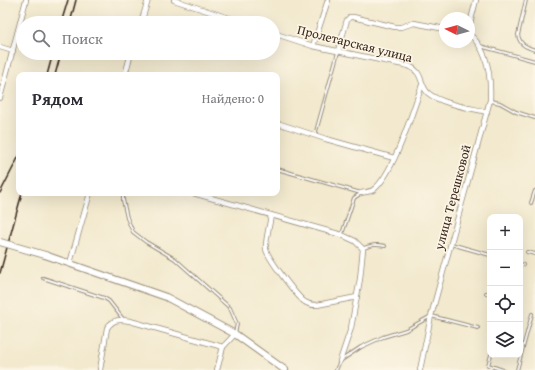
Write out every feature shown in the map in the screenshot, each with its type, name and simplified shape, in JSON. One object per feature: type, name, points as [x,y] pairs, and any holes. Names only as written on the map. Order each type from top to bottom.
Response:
[{"type":"street","points":[[22,16],[26,0]]},
{"type":"street","points":[[143,16],[148,0]]},
{"type":"street","points":[[174,0],[223,16]]},
{"type":"street","points":[[313,46],[328,0]]},
{"type":"street","points":[[473,12],[476,0]]},
{"type":"street","points":[[338,51],[347,20],[353,16],[395,27],[414,23],[439,28]]},
{"type":"street","name":"Пролетарская улица","points":[[280,35],[313,46],[409,66],[416,70],[427,92],[437,98],[487,112]]},
{"type":"street","points":[[0,98],[16,36]]},
{"type":"street","name":"улица Терешковой","points":[[420,370],[431,316],[490,100],[490,78],[486,62],[480,46],[475,41]]},
{"type":"street","points":[[0,47],[12,51]]},
{"type":"street","points":[[125,72],[129,60]]},
{"type":"street","points":[[361,193],[372,191],[383,180],[394,158],[423,84]]},
{"type":"street","points":[[280,124],[394,158]]},
{"type":"street","points":[[70,263],[89,196]]},
{"type":"street","points":[[204,196],[342,235],[355,241],[363,249],[360,279],[351,328],[340,361]]},
{"type":"street","points":[[271,215],[266,248],[272,260],[296,294],[304,302],[311,305],[317,305],[357,298]]},
{"type":"street","points":[[0,242],[70,263],[166,297],[235,334],[285,370]]},
{"type":"street","points":[[100,370],[107,328],[111,322],[117,320],[124,320],[223,347]]},
{"type":"street","points":[[217,370],[223,347],[235,334]]},
{"type":"lane","points":[[526,0],[518,35],[523,46],[535,50]]},
{"type":"lane","points":[[480,46],[535,61]]},
{"type":"lane","points":[[315,135],[338,51]]},
{"type":"lane","points":[[490,100],[500,103],[516,112],[535,118]]},
{"type":"lane","points":[[280,170],[361,193]]},
{"type":"lane","points":[[531,203],[535,191]]},
{"type":"lane","points":[[342,235],[354,198],[361,193]]},
{"type":"lane","points":[[123,196],[126,213],[133,232],[146,242],[175,259],[230,308],[236,324],[235,334]]},
{"type":"lane","points":[[363,249],[377,244],[385,246]]},
{"type":"lane","points":[[450,244],[487,254]]},
{"type":"lane","points":[[527,252],[535,254]]},
{"type":"lane","points":[[43,278],[104,298],[109,301],[124,320]]},
{"type":"lane","points":[[516,370],[532,314]]},
{"type":"lane","points":[[336,370],[340,361],[361,347],[383,337],[406,330],[431,316],[478,328]]},
{"type":"lane","points":[[490,358],[488,365],[503,370]]},
{"type":"railway","points":[[63,16],[68,0]]},
{"type":"railway","points":[[72,16],[76,0]]},
{"type":"railway","points":[[48,72],[51,60]]},
{"type":"railway","points":[[56,72],[59,60]]},
{"type":"railway","points":[[0,193],[16,162]]},
{"type":"railway","points":[[0,273],[21,196]]}]
